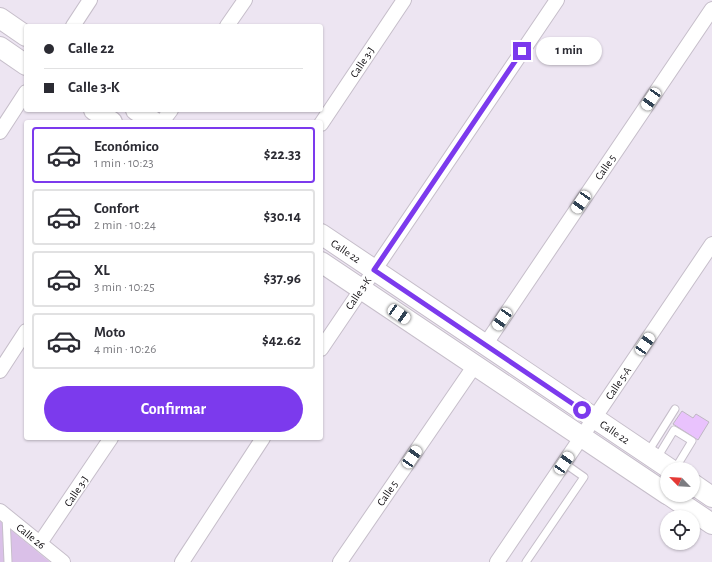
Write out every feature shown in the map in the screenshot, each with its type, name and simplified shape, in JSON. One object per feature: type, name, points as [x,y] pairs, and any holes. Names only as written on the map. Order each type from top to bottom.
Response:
[{"type":"street","points":[[74,24],[90,0]]},
{"type":"street","points":[[228,24],[245,0]]},
{"type":"street","name":"Calle 3-J","points":[[323,121],[404,0]]},
{"type":"street","name":"Calle 3-K","points":[[323,346],[360,289],[558,0]]},
{"type":"street","name":"Calle 5","points":[[485,345],[712,9]]},
{"type":"street","points":[[0,18],[24,35]]},
{"type":"street","points":[[0,47],[24,63]]},
{"type":"street","points":[[0,132],[24,95]]},
{"type":"street","points":[[97,112],[109,120]]},
{"type":"street","points":[[139,112],[151,120]]},
{"type":"street","name":"Calle 22","points":[[323,235],[658,461]]},
{"type":"street","name":"Calle 5-A","points":[[497,562],[712,244]]},
{"type":"street","name":"Calle 22","points":[[323,263],[660,489]]},
{"type":"street","points":[[0,371],[24,334]]},
{"type":"street","name":"Calle 5","points":[[340,562],[475,365]]},
{"type":"street","name":"Calle 3-J","points":[[40,543],[110,440]]},
{"type":"street","points":[[182,562],[262,440]]},
{"type":"street","points":[[700,489],[712,497]]},
{"type":"street","name":"Calle 22","points":[[680,502],[712,524]]},
{"type":"street","name":"Calle 26","points":[[3,513],[63,562]]},
{"type":"lane","points":[[658,461],[675,409]]},
{"type":"lane","points":[[658,461],[674,430],[692,441],[679,462]]},
{"type":"lane","points":[[526,562],[584,477],[564,463]]},
{"type":"lane","points":[[3,513],[8,562]]},
{"type":"shaded area","points":[[0,521],[50,562],[0,562]]},
{"type":"building","points":[[682,411],[693,418],[696,414],[709,422],[698,440],[673,424]]},
{"type":"route","points":[[522,51],[374,270],[582,410]]}]
